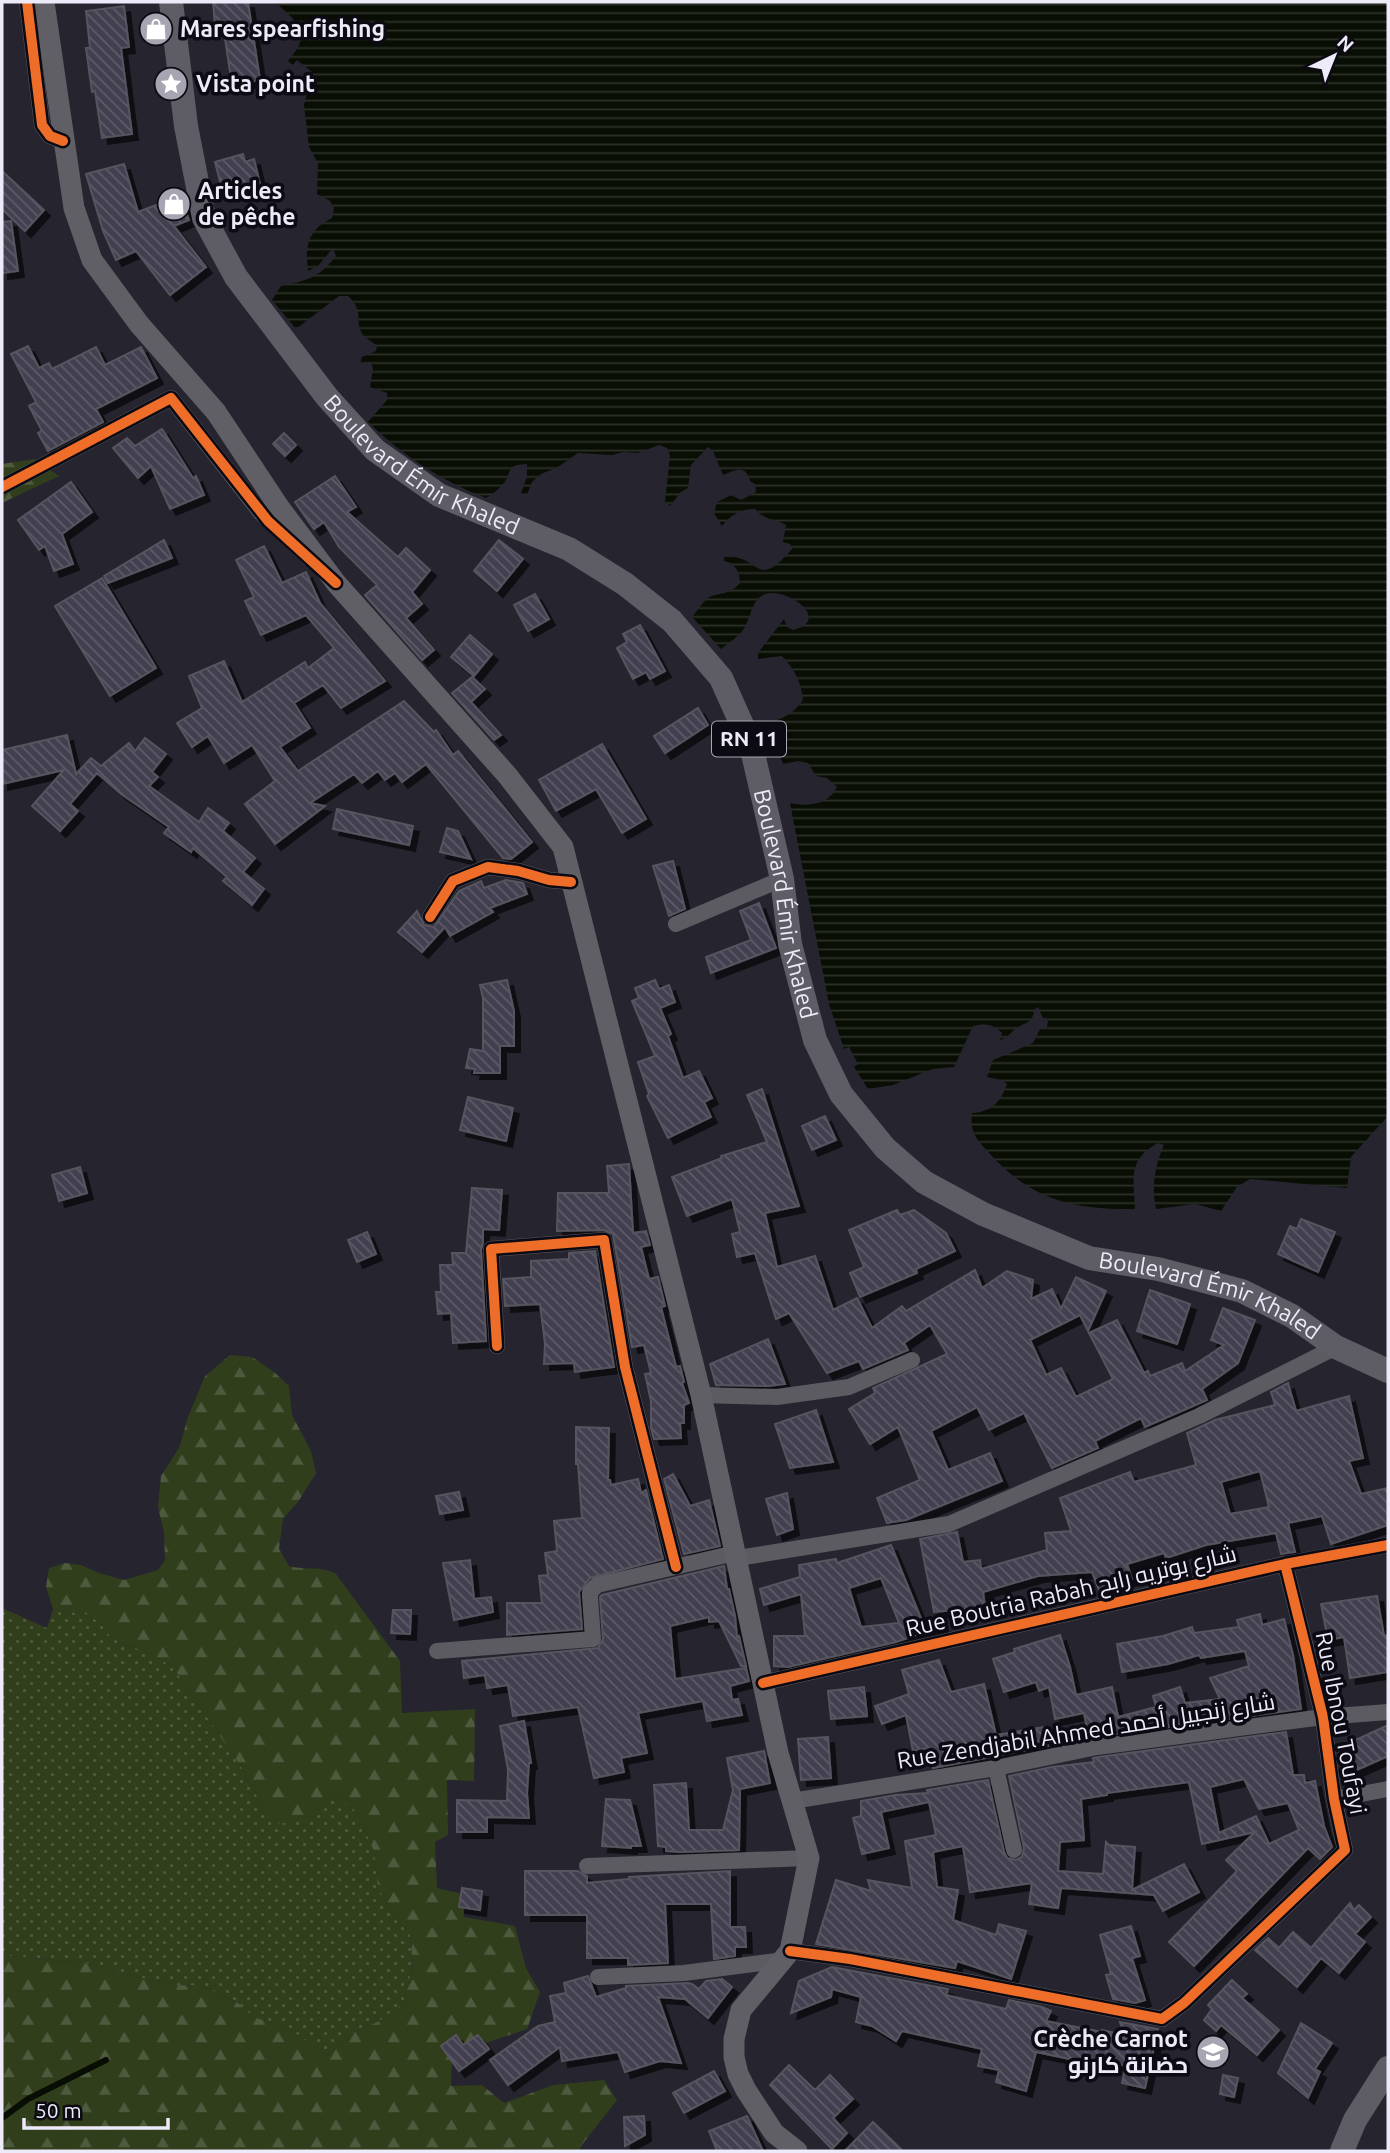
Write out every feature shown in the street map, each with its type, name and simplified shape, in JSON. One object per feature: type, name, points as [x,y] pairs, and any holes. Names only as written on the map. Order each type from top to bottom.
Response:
[{"type":"main road","points":[[44,2],[74,208],[92,260],[139,324],[216,412],[279,507],[336,583],[507,775],[563,847],[701,1395],[778,1753],[809,1858],[787,1955],[741,2010],[734,2039],[734,2057],[746,2090],[774,2133],[797,2151]]},
{"type":"main road","name":"Boulevard Émir Khaled","points":[[171,2],[186,126],[204,218],[236,277],[327,397],[376,450],[439,495],[569,549],[625,584],[672,621],[720,678],[751,745],[782,879],[790,944],[815,1040],[841,1094],[885,1148],[924,1182],[983,1213],[1089,1258],[1158,1269],[1242,1291],[1292,1316],[1336,1347],[1388,1371]]},
{"type":"main road","points":[[1342,2151],[1355,2120],[1388,2068]]},
{"type":"street","points":[[27,2],[43,125],[50,136],[63,141]]},
{"type":"street","points":[[2,487],[171,398],[268,521],[336,583]]},
{"type":"street","points":[[430,917],[453,881],[488,867],[571,882]]},
{"type":"street","points":[[676,924],[782,879]]},
{"type":"street","points":[[496,1346],[491,1248],[604,1240],[625,1367],[677,1567]]},
{"type":"street","points":[[437,1651],[593,1639],[590,1597],[597,1585],[737,1556],[949,1524],[1199,1416],[1336,1347]]},
{"type":"street","points":[[701,1395],[777,1398],[849,1387],[912,1360]]},
{"type":"street","name":"Rue Boutria Rabah شارع بوتريه رابح","points":[[764,1683],[1285,1564],[1388,1545]]},
{"type":"street","name":"Rue Ibnou Toufayi","points":[[787,1955],[850,1959],[1162,2019],[1184,2003],[1345,1850],[1334,1799],[1323,1717],[1285,1564]]},
{"type":"street","name":"Rue Zendjabil Ahmed شارع زنجبيل أحمد","points":[[792,1801],[996,1768],[1097,1747],[1323,1717],[1388,1712]]},
{"type":"street","points":[[996,1768],[1014,1850]]},
{"type":"street","points":[[1334,1799],[1388,1789]]},
{"type":"street","points":[[587,1866],[809,1858]]},
{"type":"street","points":[[598,1976],[684,1973],[787,1955]]},
{"type":"green space","points":[[34,459],[59,476],[2,503],[2,464]]},
{"type":"green space","points":[[230,1355],[252,1357],[289,1386],[292,1415],[311,1451],[316,1473],[298,1502],[283,1519],[279,1549],[289,1566],[336,1574],[400,1661],[402,1713],[475,1709],[474,1781],[447,1780],[448,1835],[435,1842],[437,1888],[463,1894],[464,1917],[515,1926],[526,1968],[540,1992],[527,2029],[452,2058],[451,2086],[482,2085],[504,2103],[553,2085],[604,2080],[617,2100],[579,2151],[2,2151],[2,1951],[9,1956],[94,1964],[136,1977],[177,1985],[203,1986],[238,2003],[253,2017],[287,2027],[327,2056],[355,2031],[380,2021],[403,2003],[413,1966],[410,1935],[390,1910],[378,1887],[374,1851],[357,1812],[335,1794],[321,1803],[306,1819],[279,1824],[266,1813],[240,1765],[172,1666],[111,1637],[90,1615],[53,1609],[46,1587],[49,1568],[65,1563],[81,1565],[124,1580],[158,1570],[165,1560],[164,1533],[158,1507],[161,1476],[179,1448],[205,1376]]},
{"type":"green space","points":[[2,1608],[47,1628],[53,1609],[90,1615],[111,1637],[172,1666],[240,1765],[266,1813],[306,1819],[321,1803],[335,1794],[357,1812],[374,1851],[378,1887],[390,1910],[410,1935],[413,1966],[403,2003],[380,2021],[355,2031],[327,2056],[287,2027],[253,2017],[238,2003],[203,1986],[177,1985],[136,1977],[94,1964],[9,1956],[2,1951]]},
{"type":"shaded area","points":[[275,2],[1388,2],[1388,1116],[1351,1157],[1347,1188],[1250,1179],[1237,1187],[1221,1211],[1195,1204],[1156,1209],[1155,1177],[1164,1145],[1158,1143],[1141,1156],[1134,1171],[1135,1209],[1074,1204],[1039,1193],[1007,1171],[991,1155],[978,1141],[972,1126],[972,1113],[990,1108],[998,1101],[1007,1084],[987,1077],[993,1060],[1033,1043],[1040,1029],[1047,1027],[1048,1019],[1043,1018],[1038,1007],[1030,1021],[1000,1040],[1002,1033],[992,1026],[973,1026],[954,1067],[933,1069],[893,1085],[868,1089],[854,1067],[858,1064],[849,1047],[844,1049],[829,1004],[790,803],[803,805],[823,801],[829,798],[837,787],[827,778],[816,776],[808,763],[798,761],[783,764],[767,723],[783,718],[795,709],[803,700],[801,688],[794,671],[782,656],[758,659],[758,653],[784,619],[787,627],[793,630],[804,625],[809,619],[808,612],[784,595],[765,594],[755,604],[743,630],[721,649],[692,617],[708,598],[727,592],[740,583],[736,569],[724,561],[724,557],[736,557],[764,570],[780,562],[792,549],[790,544],[783,542],[786,525],[758,513],[755,509],[736,513],[722,526],[714,513],[717,502],[731,495],[741,500],[756,492],[755,484],[743,470],[723,475],[713,451],[708,447],[691,465],[688,488],[681,492],[670,506],[665,502],[670,455],[667,448],[659,445],[638,453],[578,453],[558,467],[541,474],[532,482],[527,495],[521,493],[527,477],[527,464],[516,465],[502,485],[486,498],[453,484],[423,466],[368,422],[387,400],[387,393],[370,387],[373,369],[371,362],[360,363],[362,357],[376,351],[377,345],[362,333],[354,303],[348,296],[339,296],[296,329],[272,300],[281,286],[312,277],[336,256],[333,248],[318,266],[308,271],[310,240],[317,228],[332,218],[334,208],[330,201],[317,194],[318,163],[309,147],[304,105],[312,72],[297,60],[293,65],[288,61],[300,43],[300,29],[291,16]]},
{"type":"building","points":[[213,2],[248,2],[260,80],[232,85],[223,25],[215,25]]},
{"type":"building","points":[[124,6],[129,47],[121,48],[132,134],[102,138],[86,48],[90,48],[86,11]]},
{"type":"building","points":[[243,154],[245,162],[254,159],[260,184],[223,193],[215,162]]},
{"type":"building","points":[[124,164],[138,212],[180,196],[189,220],[174,226],[206,267],[170,295],[136,251],[116,260],[103,231],[86,174]]},
{"type":"building","points":[[2,171],[44,210],[25,231],[2,209]]},
{"type":"building","points":[[11,221],[18,271],[2,273],[2,222]]},
{"type":"building","points":[[28,346],[39,368],[49,363],[52,369],[96,347],[105,365],[141,347],[157,378],[96,409],[103,422],[48,451],[38,433],[42,431],[29,406],[36,402],[11,354]]},
{"type":"building","points":[[162,429],[193,478],[196,476],[204,495],[170,509],[151,466],[138,478],[113,448],[127,438],[135,446]]},
{"type":"building","points":[[284,433],[296,445],[285,456],[273,444]]},
{"type":"building","points":[[335,476],[356,507],[347,512],[398,557],[406,548],[430,570],[412,592],[422,604],[406,618],[434,650],[422,660],[365,595],[377,585],[339,547],[324,522],[314,529],[295,502]]},
{"type":"building","points":[[71,482],[92,512],[62,534],[73,564],[54,571],[45,546],[39,550],[18,520]]},
{"type":"building","points":[[164,540],[172,558],[108,583],[104,576]]},
{"type":"building","points":[[499,540],[523,559],[497,591],[474,571]]},
{"type":"building","points":[[264,546],[282,583],[306,572],[320,603],[385,681],[341,708],[323,685],[294,703],[310,728],[280,747],[298,771],[404,701],[434,732],[436,730],[453,755],[458,751],[532,842],[511,859],[503,858],[426,764],[402,782],[395,773],[385,780],[378,771],[362,783],[354,774],[310,803],[325,806],[275,844],[245,804],[275,781],[252,745],[224,763],[208,736],[192,747],[177,723],[202,708],[189,676],[224,661],[242,702],[305,662],[308,668],[334,648],[306,615],[261,635],[245,601],[254,597],[236,560]]},
{"type":"building","points":[[102,578],[156,668],[110,696],[55,606]]},
{"type":"building","points":[[535,594],[549,619],[528,631],[514,605]]},
{"type":"building","points":[[640,625],[665,671],[650,679],[646,672],[633,679],[617,648],[627,642],[623,634]]},
{"type":"building","points":[[470,635],[492,654],[474,676],[451,657]]},
{"type":"building","points":[[472,677],[485,689],[471,702],[501,735],[494,740],[452,693]]},
{"type":"building","points":[[698,708],[708,725],[665,753],[654,736]]},
{"type":"building","points":[[67,735],[76,774],[91,758],[101,766],[129,743],[135,751],[145,738],[166,754],[152,772],[158,777],[149,786],[199,822],[208,808],[229,823],[223,831],[255,858],[243,872],[264,889],[252,905],[223,881],[227,877],[193,848],[191,852],[164,833],[169,827],[121,794],[97,773],[70,804],[78,811],[60,831],[32,806],[64,770],[2,784],[2,750]]},
{"type":"building","points":[[602,744],[646,819],[622,833],[596,789],[556,811],[539,780]]},
{"type":"building","points":[[337,809],[413,826],[409,845],[333,829]]},
{"type":"building","points":[[447,828],[458,831],[471,859],[440,852]]},
{"type":"building","points":[[673,861],[685,909],[669,916],[653,866]]},
{"type":"building","points":[[506,880],[523,883],[527,894],[490,908],[493,912],[450,936],[445,927],[422,952],[398,932],[417,911],[424,925],[434,927],[459,891],[481,881],[484,888]]},
{"type":"building","points":[[759,903],[776,948],[711,973],[706,957],[751,940],[740,911]]},
{"type":"building","points":[[507,980],[514,1011],[514,1046],[500,1046],[500,1073],[474,1073],[475,1069],[466,1068],[470,1049],[483,1051],[483,998],[480,985]]},
{"type":"building","points":[[655,980],[659,989],[669,985],[675,1002],[660,1008],[671,1034],[668,1036],[683,1078],[699,1071],[712,1098],[704,1102],[711,1117],[668,1138],[647,1096],[649,1094],[638,1062],[655,1056],[632,1001],[639,998],[635,988]]},
{"type":"building","points":[[762,1089],[799,1206],[765,1213],[777,1267],[815,1256],[833,1310],[857,1298],[872,1328],[902,1306],[906,1311],[975,1270],[982,1288],[1007,1271],[1033,1280],[1031,1299],[1052,1289],[1061,1309],[1076,1277],[1106,1291],[1088,1331],[1080,1315],[1030,1340],[1046,1375],[1061,1368],[1076,1397],[1113,1379],[1089,1333],[1117,1320],[1144,1373],[1148,1371],[1150,1376],[1182,1363],[1185,1371],[1224,1345],[1211,1340],[1223,1308],[1255,1320],[1238,1363],[1202,1389],[1207,1400],[1145,1427],[1141,1418],[1095,1441],[1098,1448],[1052,1468],[1024,1413],[989,1430],[977,1407],[931,1431],[948,1470],[990,1453],[1002,1481],[906,1520],[887,1523],[877,1498],[920,1480],[898,1427],[870,1444],[849,1409],[875,1393],[873,1388],[947,1354],[930,1325],[904,1343],[908,1350],[863,1369],[859,1361],[827,1373],[789,1313],[776,1319],[755,1253],[737,1257],[732,1234],[740,1232],[732,1199],[687,1216],[672,1177],[722,1158],[721,1156],[767,1142],[747,1095]]},
{"type":"building","points":[[468,1097],[513,1108],[506,1141],[460,1130]]},
{"type":"building","points":[[825,1116],[836,1140],[812,1150],[802,1126]]},
{"type":"building","points":[[629,1164],[633,1233],[646,1231],[650,1245],[641,1247],[649,1279],[658,1277],[665,1306],[661,1307],[676,1367],[680,1366],[689,1403],[684,1405],[684,1423],[680,1423],[681,1438],[654,1439],[651,1428],[651,1401],[645,1374],[651,1373],[644,1345],[632,1347],[613,1234],[604,1230],[557,1231],[558,1193],[609,1193],[607,1166]]},
{"type":"building","points":[[80,1167],[87,1193],[59,1201],[52,1175]]},
{"type":"building","points":[[472,1188],[502,1190],[499,1230],[483,1229],[481,1250],[486,1341],[453,1343],[451,1313],[438,1314],[436,1292],[441,1292],[440,1265],[453,1265],[452,1253],[466,1253]]},
{"type":"building","points":[[897,1210],[900,1215],[914,1210],[946,1233],[955,1251],[916,1269],[917,1273],[860,1297],[850,1273],[864,1267],[849,1230]]},
{"type":"building","points":[[1301,1219],[1335,1232],[1318,1272],[1278,1254],[1290,1226],[1297,1229]]},
{"type":"building","points":[[367,1232],[376,1254],[357,1262],[348,1240]]},
{"type":"building","points":[[595,1251],[614,1367],[575,1372],[574,1363],[544,1364],[545,1344],[540,1304],[505,1306],[503,1279],[531,1277],[531,1261],[569,1259],[569,1253]]},
{"type":"building","points":[[1150,1290],[1190,1304],[1177,1344],[1137,1331]]},
{"type":"building","points":[[768,1339],[785,1384],[716,1385],[710,1364]]},
{"type":"building","points":[[1288,1383],[1296,1411],[1349,1396],[1363,1458],[1349,1461],[1361,1494],[1388,1488],[1388,1525],[1331,1544],[1322,1516],[1288,1523],[1295,1552],[1281,1554],[1276,1533],[1206,1545],[1166,1558],[1164,1553],[1127,1564],[1132,1579],[1099,1590],[1092,1572],[1038,1576],[983,1592],[985,1607],[934,1612],[920,1539],[957,1532],[963,1562],[980,1560],[981,1569],[1047,1550],[1045,1533],[1071,1531],[1060,1498],[1130,1472],[1134,1482],[1196,1465],[1187,1433],[1215,1420],[1275,1405],[1271,1392]],"holes":[[[1260,1471],[1269,1507],[1230,1514],[1221,1482]]]},
{"type":"building","points":[[816,1410],[833,1462],[790,1468],[775,1424]]},
{"type":"building","points":[[576,1427],[609,1428],[608,1480],[611,1485],[638,1479],[641,1493],[646,1490],[663,1559],[590,1578],[579,1592],[582,1629],[507,1635],[507,1603],[542,1603],[539,1576],[548,1575],[545,1553],[557,1551],[554,1521],[582,1518],[576,1464]]},
{"type":"building","points":[[673,1474],[690,1506],[709,1500],[720,1546],[684,1554],[664,1479]]},
{"type":"building","points":[[459,1492],[463,1510],[440,1514],[436,1496]]},
{"type":"building","points":[[787,1493],[793,1529],[777,1535],[766,1499]]},
{"type":"building","points":[[891,1545],[922,1621],[941,1620],[942,1626],[896,1642],[788,1667],[774,1666],[774,1636],[805,1636],[801,1594],[764,1605],[760,1589],[800,1577],[799,1565],[836,1559],[837,1563]],"holes":[[[881,1578],[899,1623],[861,1627],[849,1588]]]},
{"type":"building","points":[[470,1560],[474,1599],[491,1597],[493,1612],[454,1620],[443,1563]]},
{"type":"building","points":[[724,1566],[737,1637],[739,1636],[746,1666],[741,1666],[719,1621],[709,1622],[709,1617],[670,1626],[675,1679],[746,1668],[749,1681],[730,1686],[732,1700],[738,1699],[742,1715],[707,1721],[703,1701],[638,1713],[647,1753],[621,1758],[624,1772],[594,1778],[578,1707],[513,1716],[508,1685],[487,1688],[485,1675],[464,1678],[462,1661],[598,1648],[603,1639],[602,1595]]},
{"type":"building","points":[[1377,1596],[1384,1636],[1388,1635],[1388,1672],[1350,1678],[1344,1637],[1328,1640],[1321,1604]]},
{"type":"building","points":[[393,1610],[411,1610],[410,1634],[391,1633]]},
{"type":"building","points":[[1260,1614],[1262,1625],[1284,1619],[1293,1655],[1301,1709],[1089,1738],[1084,1713],[1055,1719],[1049,1687],[1039,1691],[1036,1682],[1004,1692],[993,1659],[1015,1652],[1014,1649],[1060,1635],[1076,1695],[1112,1687],[1118,1717],[1156,1707],[1153,1696],[1180,1687],[1185,1703],[1220,1699],[1210,1678],[1249,1666],[1245,1651],[1201,1658],[1199,1655],[1168,1664],[1122,1672],[1117,1644],[1163,1636],[1192,1627],[1194,1633],[1239,1627],[1237,1620]]},
{"type":"building","points":[[939,1660],[951,1692],[984,1684],[996,1735],[1045,1727],[1048,1746],[933,1768],[929,1748],[913,1751],[906,1715],[882,1724],[875,1706],[909,1694],[902,1670]]},
{"type":"building","points":[[864,1687],[867,1716],[831,1719],[828,1691]]},
{"type":"building","points":[[524,1721],[531,1763],[527,1793],[529,1818],[487,1817],[487,1832],[457,1832],[457,1800],[507,1801],[508,1770],[500,1726]]},
{"type":"building","points":[[1388,1725],[1388,1756],[1343,1776],[1338,1748]]},
{"type":"building","points":[[1286,1732],[1293,1775],[1304,1775],[1305,1783],[1315,1781],[1324,1826],[1332,1847],[1320,1859],[1308,1848],[1194,1966],[1169,1942],[1237,1871],[1226,1860],[1255,1832],[1202,1844],[1189,1782],[1081,1799],[1084,1840],[1060,1842],[1058,1871],[1103,1874],[1106,1842],[1109,1845],[1135,1847],[1132,1890],[1184,1864],[1199,1892],[1163,1911],[1154,1895],[1061,1888],[1058,1908],[1029,1904],[1032,1883],[970,1892],[963,1846],[933,1852],[937,1887],[958,1890],[953,1920],[996,1935],[999,1924],[1026,1931],[1011,1979],[957,1961],[955,1968],[816,1944],[836,1880],[871,1891],[868,1880],[912,1888],[905,1841],[936,1835],[929,1802],[881,1812],[889,1848],[862,1854],[853,1818],[861,1816],[861,1801],[928,1793],[927,1790],[988,1780],[1004,1852],[1007,1858],[1016,1860],[1022,1857],[1024,1848],[1009,1776],[1094,1762],[1093,1758]],"holes":[[[1244,1779],[1259,1809],[1288,1803],[1299,1830],[1269,1844],[1256,1816],[1219,1833],[1210,1787]]]},
{"type":"building","points":[[828,1737],[831,1778],[801,1780],[798,1739]]},
{"type":"building","points":[[764,1751],[770,1783],[740,1789],[739,1850],[681,1852],[666,1851],[666,1847],[658,1846],[654,1785],[686,1783],[689,1830],[723,1830],[733,1790],[727,1758]]},
{"type":"building","points":[[606,1799],[630,1800],[641,1846],[602,1846]]},
{"type":"building","points":[[525,1871],[578,1871],[587,1876],[587,1883],[629,1877],[730,1871],[730,1927],[745,1927],[746,1947],[735,1947],[735,1956],[714,1959],[711,1904],[665,1904],[668,1963],[628,1965],[628,1958],[587,1958],[587,1915],[525,1915]]},
{"type":"building","points":[[462,1888],[482,1891],[480,1910],[459,1907]]},
{"type":"building","points":[[1350,1903],[1354,1910],[1359,1905],[1371,1917],[1355,1934],[1365,1942],[1339,1973],[1321,1958],[1297,1987],[1255,1950],[1268,1938],[1279,1948],[1293,1932],[1311,1948]]},
{"type":"building","points":[[1131,1926],[1140,1956],[1132,1958],[1145,2000],[1135,2003],[1113,1999],[1106,1975],[1111,1974],[1100,1935]]},
{"type":"building","points":[[832,1967],[948,1989],[946,1995],[1006,2009],[1009,2000],[1042,2007],[1051,2011],[1046,2021],[1102,2032],[1124,2035],[1120,2022],[1158,2029],[1145,2088],[1122,2083],[1126,2066],[1095,2059],[1094,2064],[1036,2052],[1026,2091],[996,2082],[999,2070],[978,2066],[982,2049],[902,2031],[896,2041],[872,2026],[856,2022],[861,1997],[832,1989],[831,1997],[791,2013],[799,1981]]},
{"type":"building","points":[[588,1976],[596,1997],[626,1986],[688,1983],[699,1989],[706,1981],[722,1979],[732,1987],[708,2018],[685,1999],[658,1997],[681,2063],[660,2061],[625,2072],[618,2052],[562,2061],[560,2047],[508,2085],[490,2060],[538,2026],[555,2022],[550,1996],[566,1993],[564,1983]]},
{"type":"building","points":[[1232,1980],[1247,1994],[1242,1998],[1279,2030],[1257,2055],[1221,2025],[1216,2031],[1204,2020],[1212,2009],[1208,2005]]},
{"type":"building","points":[[1301,2023],[1332,2043],[1315,2069],[1320,2072],[1308,2098],[1278,2073]]},
{"type":"building","points":[[456,2035],[463,2045],[478,2035],[489,2049],[459,2071],[441,2046]]},
{"type":"building","points":[[789,2065],[815,2090],[830,2075],[853,2099],[833,2118],[847,2133],[832,2149],[770,2085]]},
{"type":"building","points":[[714,2071],[725,2091],[684,2113],[673,2093]]},
{"type":"building","points":[[1223,2075],[1238,2078],[1234,2097],[1220,2094]]},
{"type":"building","points":[[644,2116],[645,2135],[625,2146],[624,2117]]},
{"type":"building","points":[[747,2116],[763,2151],[717,2151],[709,2131]]},
{"type":"building","points":[[873,2122],[903,2151],[845,2151]]},
{"type":"waterway","points":[[2,2118],[28,2099],[106,2060]]},
{"type":"cycle path","points":[[27,2],[42,125],[50,136],[63,141]]},
{"type":"cycle path","points":[[2,487],[171,398],[268,521],[336,583]]},
{"type":"cycle path","points":[[430,917],[453,881],[488,867],[571,882]]},
{"type":"cycle path","points":[[497,1346],[491,1249],[604,1240],[625,1367],[676,1567]]},
{"type":"cycle path","points":[[763,1683],[1285,1564],[1388,1545]]},
{"type":"cycle path","points":[[790,1951],[850,1959],[1162,2019],[1184,2003],[1345,1850],[1334,1799],[1323,1717],[1285,1564]]},
{"type":"place","name":"Mares spearfishing","points":[[156,29]]},
{"type":"place","name":"Vista point","points":[[171,84]]},
{"type":"place","name":"Articles de pêche","points":[[174,204]]},
{"type":"place","name":"Crèche Carnot حضانة كارنو","points":[[1213,2052]]}]
